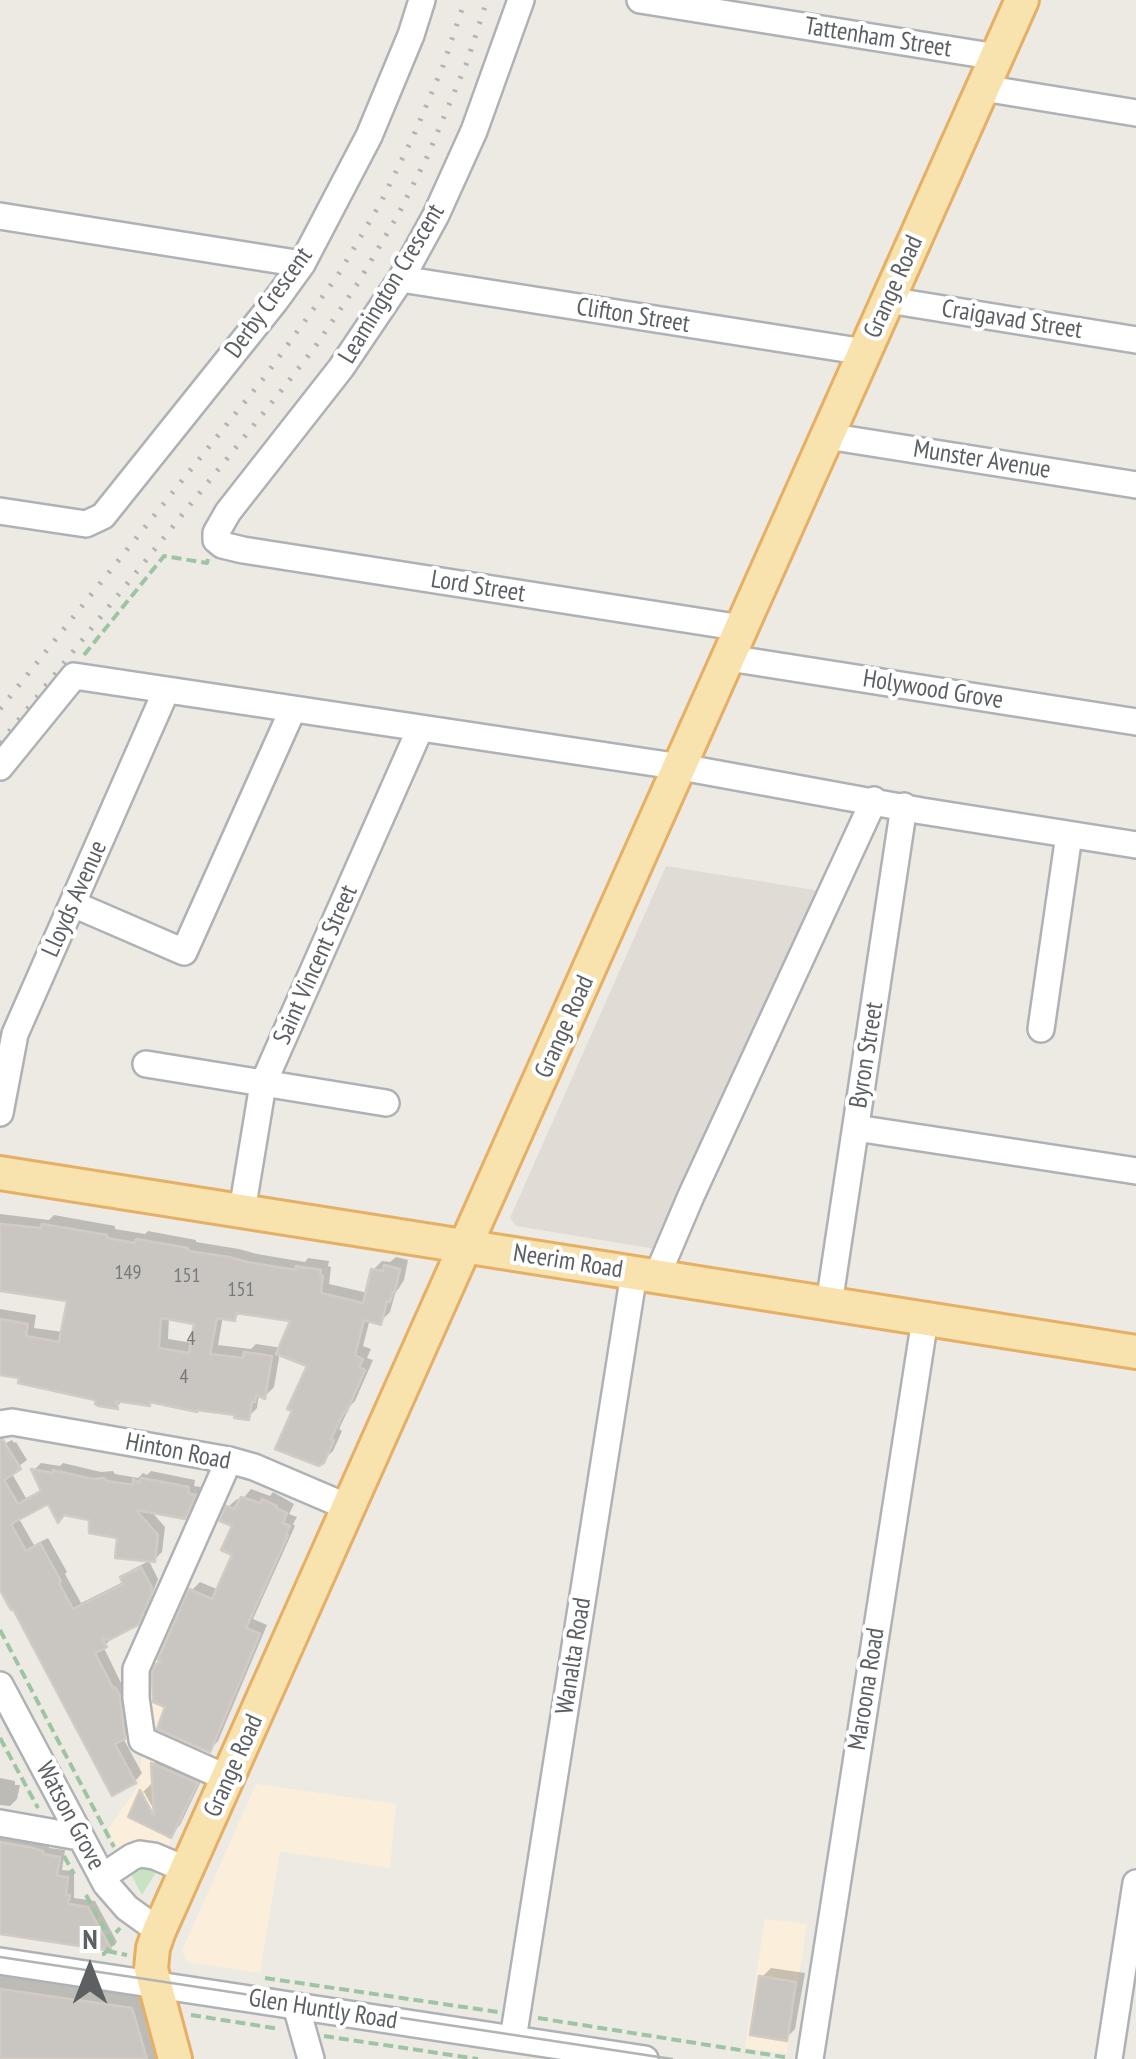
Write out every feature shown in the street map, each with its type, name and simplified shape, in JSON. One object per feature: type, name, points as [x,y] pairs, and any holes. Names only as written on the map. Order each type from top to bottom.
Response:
[{"type":"main road","name":"Grange Road","points":[[175,2059],[154,1984],[151,1960],[159,1932],[1022,0]]},
{"type":"main road","name":"Neerim Road","points":[[0,1173],[1136,1352]]},
{"type":"street","name":"Derby Crescent","points":[[0,512],[74,523],[94,522],[103,516],[302,264],[369,136],[422,0]]},
{"type":"street","name":"Leamington Crescent","points":[[216,540],[228,512],[341,368],[400,279],[436,215],[474,131],[521,0]]},
{"type":"street","name":"Tattenham Street","points":[[640,0],[997,57]]},
{"type":"street","points":[[983,88],[1136,113]]},
{"type":"street","points":[[0,216],[302,264]]},
{"type":"street","name":"Clifton Street","points":[[400,279],[865,352]]},
{"type":"street","name":"Craigavad Street","points":[[888,300],[1136,340]]},
{"type":"street","name":"Munster Avenue","points":[[828,436],[1136,485]]},
{"type":"street","name":"Lord Street","points":[[216,540],[243,550],[736,643]]},
{"type":"street","name":"Holywood Grove","points":[[736,643],[1136,722]]},
{"type":"street","points":[[0,767],[74,676],[681,768],[1136,845]]},
{"type":"street","name":"Lloyds Avenue","points":[[0,1112],[6,1042],[74,904],[166,690]]},
{"type":"street","points":[[74,904],[184,952],[293,709]]},
{"type":"street","name":"Saint Vincent Street","points":[[242,1211],[263,1084],[420,728]]},
{"type":"street","name":"Wanalta Road","points":[[515,2027],[645,1275],[691,1196],[874,800]]},
{"type":"street","name":"Byron Street","points":[[829,1304],[904,806]]},
{"type":"street","points":[[1041,1029],[1070,835]]},
{"type":"street","points":[[146,1064],[386,1103]]},
{"type":"street","points":[[856,1128],[1136,1171]]},
{"type":"street","name":"Maroona Road","points":[[810,2059],[925,1319]]},
{"type":"street","name":"Hinton Road","points":[[0,1424],[12,1422],[229,1460],[350,1508]]},
{"type":"street","points":[[229,1460],[136,1669],[142,1740],[229,1779]]},
{"type":"street","name":"Watson Grove","points":[[1,1687],[80,1836],[112,1870],[115,1896],[159,1932]]},
{"type":"street","points":[[0,1823],[80,1836]]},
{"type":"street","points":[[112,1870],[136,1855],[149,1854],[188,1870]]},
{"type":"street","points":[[1109,2059],[1136,1883]]},
{"type":"street","name":"Glen Huntly Road","points":[[0,1961],[296,2006],[515,2027],[645,2059]]},
{"type":"street","points":[[296,2006],[312,2059]]},
{"type":"path","points":[[74,676],[74,668],[164,556],[207,563],[216,540]]},
{"type":"path","points":[[0,1630],[112,1870]]},
{"type":"path","points":[[248,1975],[515,2027],[795,2059]]},
{"type":"path","points":[[189,2015],[478,2059]]},
{"type":"shaded area","points":[[666,866],[827,892],[667,1251],[516,1226],[510,1218]]},
{"type":"shaded area","points":[[160,1624],[249,1663],[158,1869],[142,1895],[108,1830],[139,1784],[143,1744],[136,1689]]},
{"type":"shaded area","points":[[256,1784],[396,1804],[390,1868],[280,1851],[260,1973],[187,1962],[182,1951]]},
{"type":"shaded area","points":[[765,1919],[807,1924],[787,2053],[745,2048]]},
{"type":"green space","points":[[158,1869],[142,1895],[129,1871]]},
{"type":"building","points":[[0,1224],[41,1228],[42,1224],[135,1243],[136,1239],[188,1248],[247,1262],[321,1270],[321,1293],[363,1303],[371,1269],[383,1271],[384,1265],[400,1269],[381,1325],[364,1320],[355,1355],[363,1359],[359,1367],[365,1370],[331,1439],[334,1440],[324,1463],[319,1466],[275,1449],[292,1411],[287,1409],[307,1366],[276,1354],[290,1321],[236,1313],[235,1321],[217,1318],[210,1354],[243,1358],[244,1352],[272,1356],[265,1399],[256,1395],[249,1420],[150,1402],[150,1406],[116,1401],[118,1409],[0,1375],[0,1319],[28,1324],[26,1336],[59,1342],[67,1301],[0,1291]],"holes":[[[161,1318],[194,1324],[189,1353],[159,1348]]]},
{"type":"building","points":[[0,1440],[21,1469],[4,1480],[18,1504],[41,1491],[31,1469],[133,1485],[133,1479],[140,1483],[141,1478],[189,1487],[188,1493],[196,1495],[185,1519],[136,1510],[158,1535],[155,1562],[115,1558],[117,1538],[89,1533],[89,1520],[64,1515],[58,1523],[48,1504],[11,1524],[26,1551],[40,1543],[73,1609],[123,1584],[120,1577],[141,1567],[152,1588],[138,1625],[109,1640],[102,1638],[107,1647],[95,1653],[120,1696],[125,1739],[115,1744],[136,1783],[112,1796],[0,1590]]},
{"type":"building","points":[[241,1497],[260,1503],[262,1499],[277,1506],[287,1513],[283,1523],[290,1526],[246,1628],[260,1634],[210,1752],[157,1729],[165,1707],[153,1702],[152,1672],[161,1662],[158,1660],[189,1589],[212,1599],[232,1555],[221,1550],[232,1526],[220,1521],[226,1506],[234,1509]]},
{"type":"building","points":[[151,1763],[198,1783],[171,1838],[128,1817],[140,1790],[154,1816]]},
{"type":"building","points":[[0,1842],[60,1857],[57,1876],[68,1877],[68,1904],[88,1907],[112,1951],[0,1934]]},
{"type":"building","points":[[759,1976],[796,1982],[787,2041],[750,2035]]},
{"type":"building","points":[[0,1989],[132,2008],[147,2059],[0,2059]]},
{"type":"tram line","points":[[0,1957],[672,2059]]},
{"type":"railway","points":[[0,709],[263,379],[338,275],[413,137],[465,0]]},
{"type":"railway","points":[[0,743],[281,391],[358,283],[428,155],[467,62],[487,0]]}]
